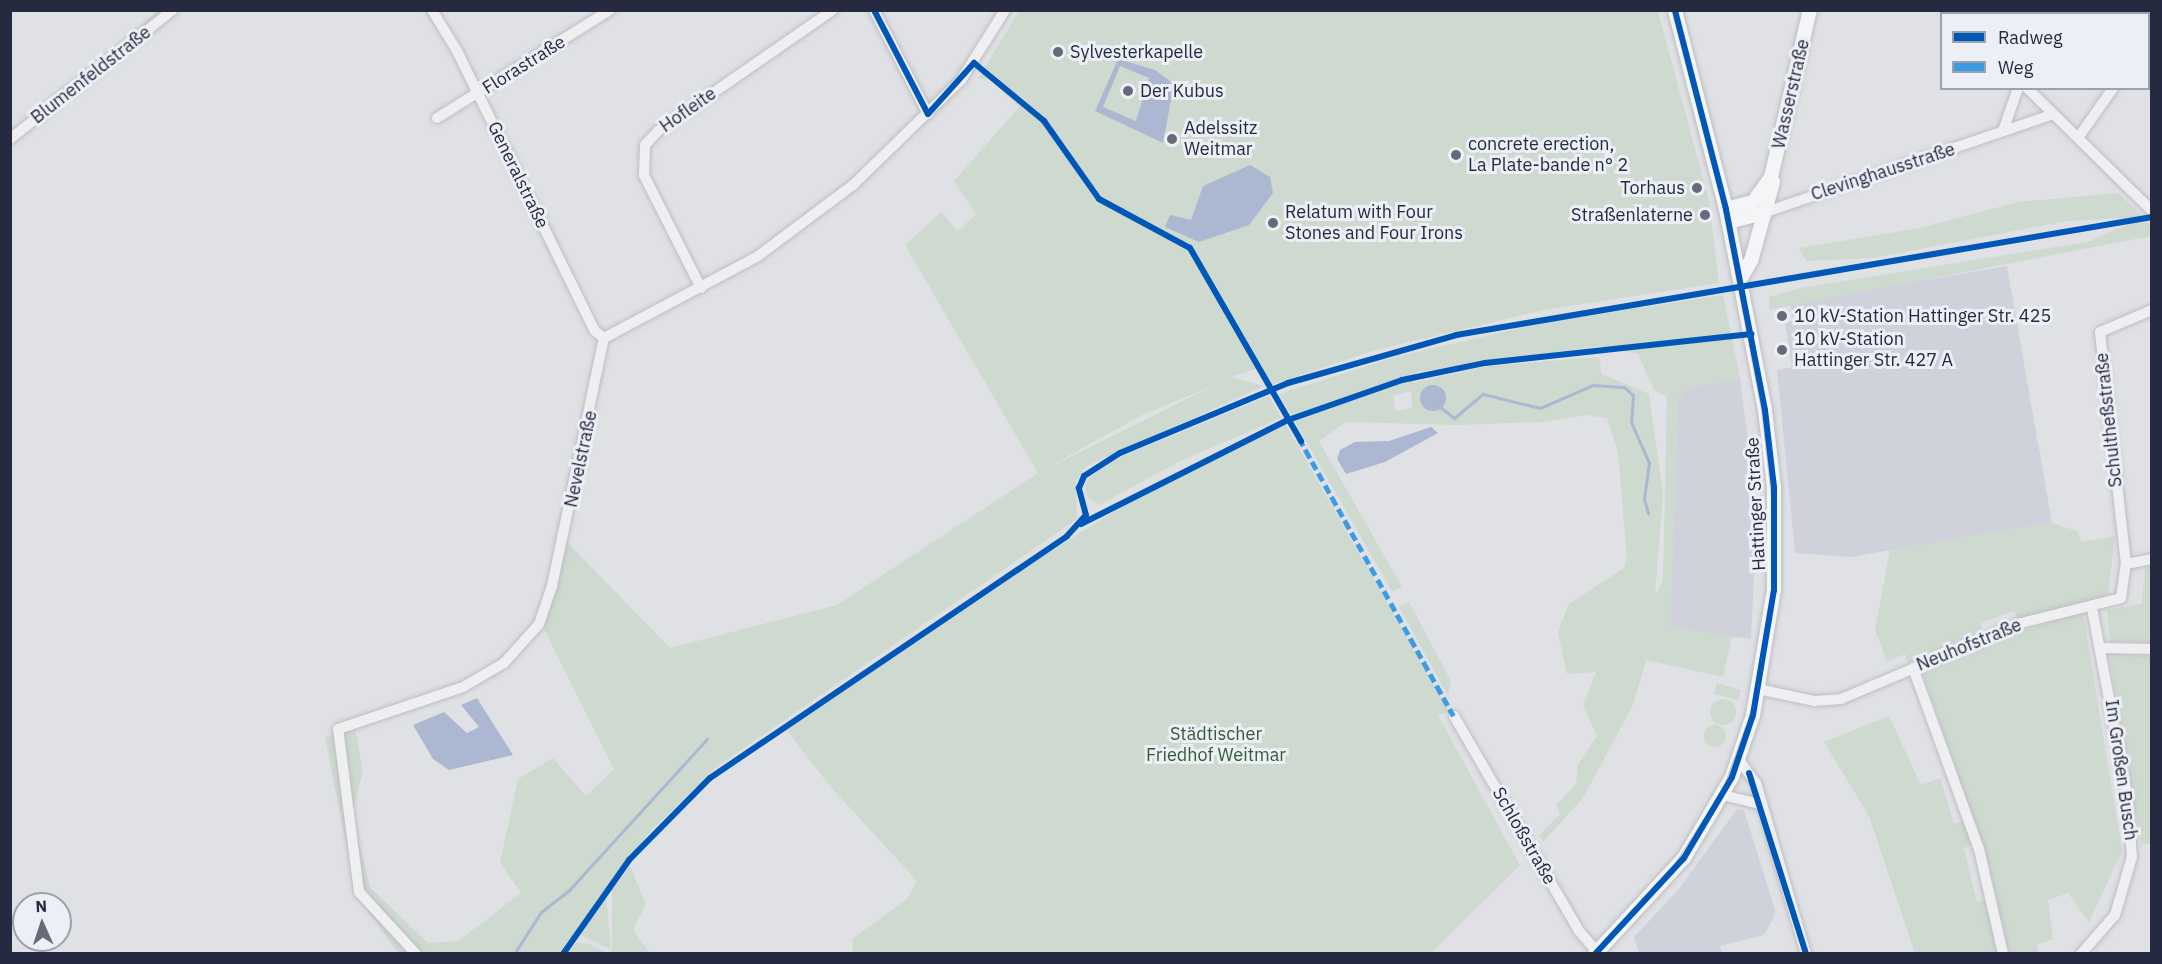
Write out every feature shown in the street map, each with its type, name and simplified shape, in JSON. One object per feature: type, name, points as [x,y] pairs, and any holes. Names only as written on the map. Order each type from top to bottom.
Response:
[{"type":"main road","name":"Hattinger Straße","points":[[1597,953],[1684,858],[1723,795],[1739,760],[1758,689],[1774,590],[1776,526],[1771,452],[1741,278],[1675,10]]},
{"type":"main road","name":"Wasserstraße","points":[[1727,216],[1753,202],[1771,177],[1810,10]]},
{"type":"main road","name":"Wasserstraße","points":[[1741,278],[1774,184],[1771,177]]},
{"type":"main road","points":[[1727,216],[1763,213]]},
{"type":"street","name":"Blumenfeldstraße","points":[[10,139],[172,10]]},
{"type":"street","name":"Generalstraße","points":[[432,10],[478,93],[582,306],[604,338]]},
{"type":"street","name":"Florastraße","points":[[437,118],[610,10]]},
{"type":"street","name":"Hofleite","points":[[700,288],[644,175],[645,145],[658,130],[833,10]]},
{"type":"street","points":[[874,10],[928,114]]},
{"type":"street","points":[[604,338],[700,288],[796,231],[928,114],[974,63],[1005,10]]},
{"type":"street","points":[[2003,131],[2017,90]]},
{"type":"street","points":[[2029,90],[2151,211]]},
{"type":"street","points":[[2078,138],[2112,90]]},
{"type":"street","name":"Clevinghausstraße","points":[[1763,213],[2053,114]]},
{"type":"street","name":"Schultheßstraße","points":[[2126,564],[2100,332],[2151,310]]},
{"type":"street","name":"Nevelstraße","points":[[416,954],[359,892],[338,729],[463,687],[504,663],[539,624],[552,586],[604,338]]},
{"type":"street","points":[[2126,564],[2151,559]]},
{"type":"street","name":"Neuhofstraße","points":[[1758,689],[1827,702],[2020,623],[2092,608],[2124,595],[2126,564]]},
{"type":"street","name":"Im Großen Busch","points":[[2081,954],[2115,915],[2132,857],[2102,648],[2092,608]]},
{"type":"street","points":[[2102,648],[2151,649]]},
{"type":"street","points":[[1913,668],[1979,849],[2003,954]]},
{"type":"street","name":"Schloßstraße","points":[[1454,716],[1583,937],[1597,953]]},
{"type":"street","points":[[1739,760],[1756,783],[1759,804],[1806,954]]},
{"type":"street","points":[[1723,795],[1746,796],[1759,804]]},
{"type":"shaded area","points":[[2007,266],[2052,523],[1850,557],[1795,553],[1777,370],[1792,367],[1785,323],[1793,321],[1790,303]]},
{"type":"shaded area","points":[[1740,378],[1757,511],[1751,639],[1670,628],[1678,399],[1689,387]]},
{"type":"shaded area","points":[[1737,809],[1744,810],[1776,913],[1764,935],[1720,946],[1722,953],[1639,953],[1634,937],[1678,890]]},
{"type":"green space","points":[[158,11],[164,11],[12,126]]},
{"type":"green space","points":[[1019,11],[1658,11],[1708,197],[1719,283],[1544,310],[1372,351],[1272,385],[1262,367],[1231,377],[1264,386],[1085,467],[1076,481],[1077,519],[716,767],[649,833],[559,953],[398,953],[356,895],[325,737],[355,727],[363,772],[352,813],[370,887],[428,943],[458,941],[521,893],[500,863],[518,779],[553,758],[586,796],[614,769],[542,625],[567,542],[670,648],[837,605],[1038,473],[905,245],[941,212],[958,231],[976,214],[954,181],[1019,107],[990,79],[978,79]],"holes":[[[1215,385],[1056,464],[1142,415]]]},
{"type":"green space","points":[[2118,193],[2151,225],[2151,236],[1769,310],[1769,297],[1800,288],[2087,242],[2129,224],[2121,218],[2067,221],[1873,258],[1806,261],[1799,248],[1920,228],[2018,202]]},
{"type":"green space","points":[[1723,295],[1740,378],[1689,387],[1678,399],[1670,627],[1732,636],[1723,677],[1646,660],[1633,705],[1583,798],[1543,842],[1539,835],[1560,814],[1556,805],[1576,784],[1578,764],[1597,736],[1583,706],[1596,672],[1567,674],[1558,633],[1568,605],[1624,568],[1627,558],[1618,452],[1607,418],[1585,415],[1543,422],[1460,425],[1346,422],[1319,441],[1402,587],[1392,591],[1279,394],[1395,357],[1547,322]],"holes":[[[1599,346],[1638,354],[1654,390],[1667,397],[1663,581],[1655,594],[1663,494],[1649,394],[1602,374],[1599,357],[1488,366],[1413,383],[1416,372]],[[1411,391],[1412,408],[1396,411],[1393,396]]]},
{"type":"green space","points":[[1269,396],[1281,418],[1182,460],[1099,505],[1088,498],[1085,484],[1090,477],[1118,458]]},
{"type":"green space","name":"Städtischer Friedhof Weitmar","points":[[1286,425],[1449,712],[1438,715],[1520,865],[1431,953],[853,953],[852,939],[907,899],[917,881],[829,785],[786,729],[993,587],[1159,484]]},
{"type":"green space","points":[[2052,523],[2077,531],[2082,542],[2115,536],[2108,596],[2017,619],[2014,611],[1981,623],[1983,631],[1908,663],[1905,654],[1887,662],[1875,630],[1890,550]]},
{"type":"green space","points":[[2151,566],[2151,643],[2110,641],[2107,610],[2142,604],[2145,568]]},
{"type":"green space","points":[[1409,602],[1451,681],[1448,696],[1399,607]]},
{"type":"green space","points":[[2083,613],[2122,851],[2089,922],[2068,893],[2048,900],[2053,939],[2036,945],[2039,953],[2009,953],[1990,868],[1922,670],[2001,637]]},
{"type":"green space","points":[[2109,654],[2151,656],[2151,843],[2141,844]]},
{"type":"green space","points":[[1717,683],[1741,690],[1738,700],[1714,694]]},
{"type":"green space","points":[[1723,699],[1732,703],[1736,712],[1732,721],[1723,725],[1714,721],[1710,712],[1714,703]]},
{"type":"green space","points":[[1889,716],[1921,785],[1940,778],[1954,823],[1964,821],[1971,845],[1964,848],[1977,902],[1987,899],[1997,953],[1915,953],[1869,816],[1824,742]]},
{"type":"green space","points":[[1711,725],[1719,725],[1726,732],[1726,740],[1719,747],[1711,747],[1704,740],[1704,732]]},
{"type":"green space","points":[[630,866],[646,904],[633,930],[650,953],[612,953],[612,890]]},
{"type":"green space","points":[[606,897],[611,947],[609,949],[581,935]]},
{"type":"green space","points":[[576,943],[587,943],[607,953],[567,953]]},
{"type":"water","points":[[1118,59],[1155,70],[1174,84],[1163,143],[1095,111]],"holes":[[[1120,66],[1149,78],[1136,121],[1103,107]]]},
{"type":"water","points":[[1250,165],[1270,177],[1273,193],[1249,225],[1199,242],[1165,227],[1170,215],[1191,220],[1203,186]]},
{"type":"water","points":[[1433,385],[1442,389],[1446,398],[1442,407],[1433,411],[1424,407],[1420,398],[1424,389]]},
{"type":"water","points":[[1431,427],[1438,433],[1385,462],[1346,474],[1337,459],[1340,450],[1355,442],[1389,441]]},
{"type":"water","points":[[477,698],[513,755],[449,770],[433,759],[413,725],[444,712],[467,733],[479,727],[461,705]]},
{"type":"waterway","points":[[1440,407],[1454,418],[1483,394],[1540,408],[1593,385],[1624,387],[1633,395],[1631,422],[1649,463],[1644,499],[1648,513]]},
{"type":"waterway","points":[[514,954],[541,912],[570,889],[707,739]]},
{"type":"tram line","points":[[1593,954],[1673,868],[1723,791],[1751,714],[1772,595],[1774,515],[1762,410],[1722,200],[1672,10]]},
{"type":"marked path","points":[[1299,438],[1454,716]]},
{"type":"cycle path","points":[[874,10],[928,114],[974,63],[1044,121],[1099,199],[1190,248],[1301,441]]},
{"type":"cycle path","points":[[1595,954],[1684,858],[1732,777],[1753,715],[1774,590],[1774,487],[1765,410],[1726,209],[1675,10]]},
{"type":"cycle path","points":[[563,954],[629,860],[710,778],[1067,536],[1086,515],[1079,488],[1084,476],[1120,453],[1288,383],[1456,335],[2152,217]]},
{"type":"cycle path","points":[[1081,524],[1288,420],[1402,380],[1485,363],[1751,334]]},
{"type":"cycle path","points":[[1749,773],[1806,954]]},
{"type":"place","name":"Sylvesterkapelle","points":[[1058,52]]},
{"type":"place","name":"Der Kubus","points":[[1128,91]]},
{"type":"place","name":"Adelssitz Weitmar","points":[[1172,139]]},
{"type":"place","name":"concrete erection, La Plate-bande n° 2","points":[[1456,155]]},
{"type":"place","name":"Torhaus","points":[[1697,188]]},
{"type":"place","name":"Straßenlaterne","points":[[1705,215]]},
{"type":"place","name":"Relatum with Four Stones and Four Irons","points":[[1273,223]]},
{"type":"place","name":"10 kV-Station Hattinger Str. 425","points":[[1782,316]]},
{"type":"place","name":"10 kV-Station Hattinger Str. 427 A","points":[[1782,350]]}]
